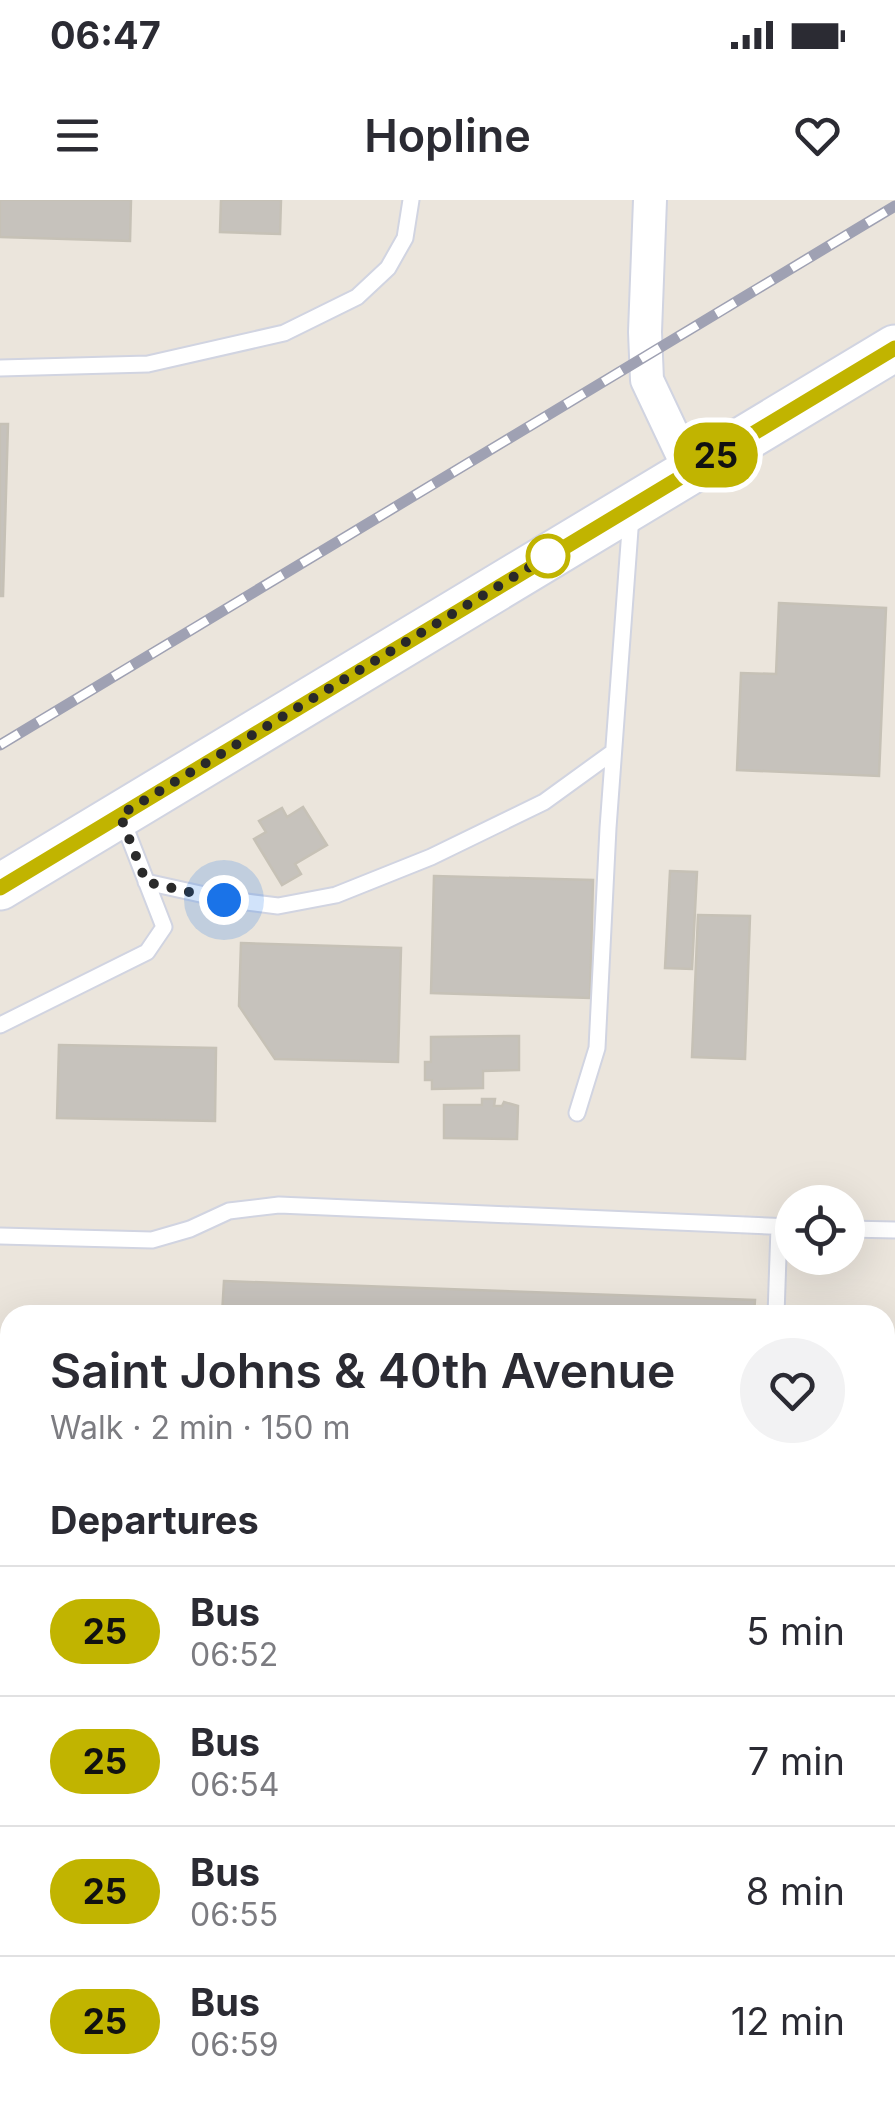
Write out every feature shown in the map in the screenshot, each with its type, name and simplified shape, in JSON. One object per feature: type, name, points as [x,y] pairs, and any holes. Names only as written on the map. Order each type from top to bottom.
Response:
[{"type":"main road","points":[[0,888],[895,348]]},
{"type":"street","points":[[650,200],[647,380],[690,470]]},
{"type":"lane","points":[[0,368],[148,364],[284,334],[358,297],[388,268],[405,238],[411,200]]},
{"type":"lane","points":[[577,1113],[597,1048],[632,506]]},
{"type":"lane","points":[[146,882],[224,900],[278,906],[336,895],[431,857],[544,802],[614,752]]},
{"type":"lane","points":[[0,1026],[147,952],[164,927],[120,815]]},
{"type":"lane","points":[[0,1236],[152,1240],[190,1229],[228,1211],[279,1204],[775,1227]]},
{"type":"lane","points":[[865,1229],[895,1230]]},
{"type":"lane","points":[[777,1305],[781,1275]]},
{"type":"building","points":[[0,200],[131,200],[130,241],[0,237]]},
{"type":"building","points":[[221,200],[281,200],[280,234],[220,232]]},
{"type":"building","points":[[0,424],[8,424],[3,596],[0,596]]},
{"type":"building","points":[[779,603],[886,608],[879,776],[737,770],[741,673],[776,674]]},
{"type":"building","points":[[303,807],[327,845],[295,864],[301,874],[282,885],[254,839],[266,832],[259,821],[282,808],[287,817]]},
{"type":"building","points":[[670,871],[697,872],[692,969],[665,968]]},
{"type":"building","points":[[434,876],[593,880],[590,998],[431,993]]},
{"type":"building","points":[[698,915],[750,916],[745,1059],[692,1057]]},
{"type":"building","points":[[241,943],[401,948],[398,1062],[275,1059],[239,1006]]},
{"type":"building","points":[[519,1036],[519,1070],[483,1071],[483,1088],[432,1089],[432,1080],[425,1080],[425,1062],[431,1062],[431,1037]]},
{"type":"building","points":[[59,1045],[216,1048],[215,1121],[57,1118]]},
{"type":"building","points":[[482,1099],[495,1099],[494,1106],[504,1102],[518,1106],[517,1139],[444,1138],[444,1105],[482,1105]]},
{"type":"building","points":[[224,1281],[755,1300],[755,1305],[223,1305]]},
{"type":"railway","points":[[0,745],[895,206]]},
{"type":"bus line","name":"25","points":[[0,888],[895,348]]},
{"type":"route","points":[[224,900],[146,882],[120,815],[563,547],[548,556]]}]
